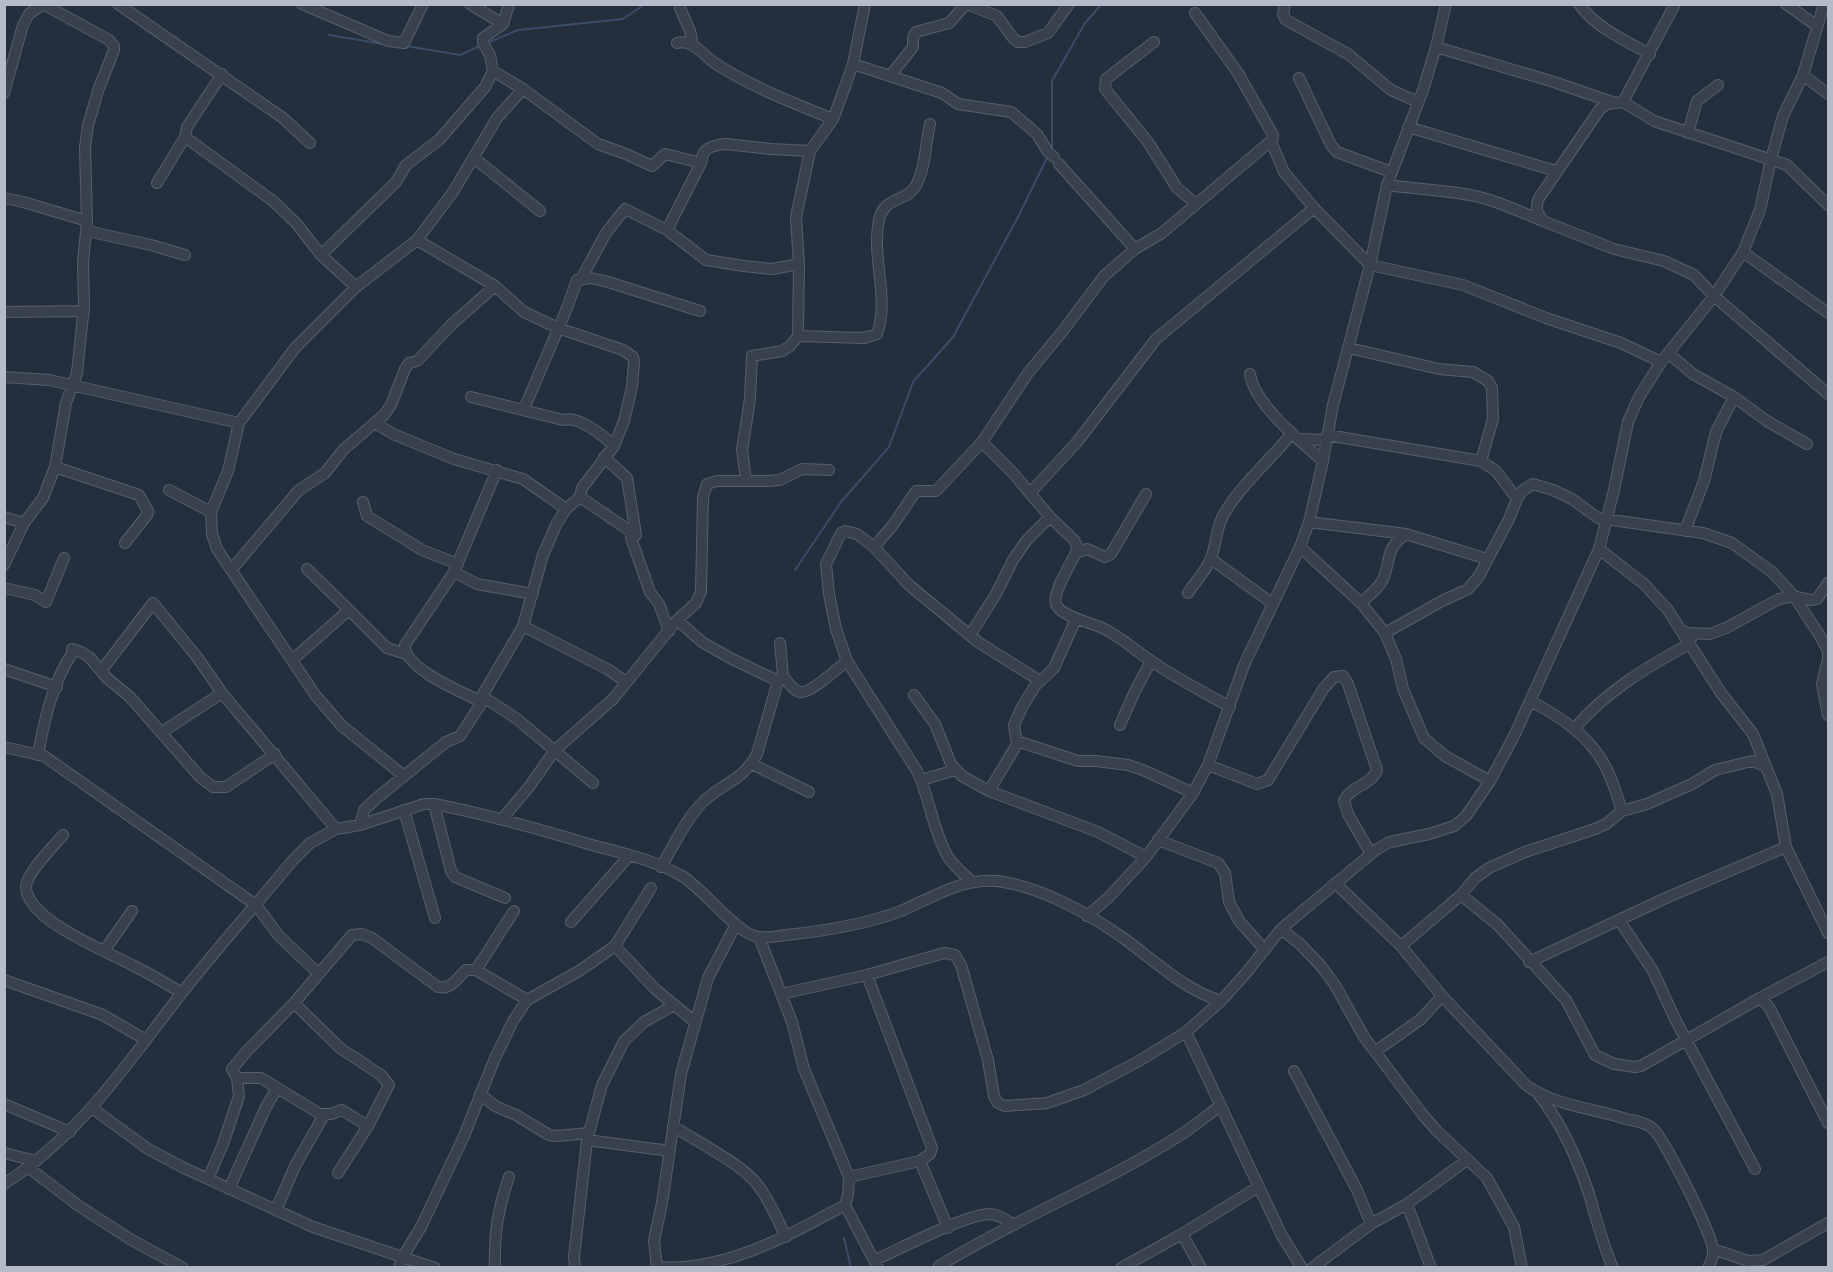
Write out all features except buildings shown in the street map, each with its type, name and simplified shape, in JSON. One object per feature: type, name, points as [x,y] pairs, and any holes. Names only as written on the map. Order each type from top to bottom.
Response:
[{"type":"street","points":[[4,93],[22,25],[29,14],[43,4],[109,40],[114,46],[113,55],[99,88],[88,125],[85,148],[87,226],[83,262],[84,311],[78,364],[66,403],[55,467],[43,498],[24,523],[4,565]]},
{"type":"street","points":[[118,4],[283,118],[310,143]]},
{"type":"street","points":[[302,4],[326,9],[388,41],[404,43],[423,4]]},
{"type":"street","points":[[470,4],[503,24]]},
{"type":"street","points":[[321,255],[396,182],[406,165],[439,140],[485,87],[493,72],[490,55],[483,38],[503,24],[509,4]]},
{"type":"street","points":[[746,480],[742,450],[750,399],[752,356],[782,351],[790,346],[798,336],[799,264],[796,217],[810,151],[833,119],[853,64],[865,4]]},
{"type":"street","points":[[891,76],[913,47],[913,37],[916,32],[949,23],[967,4],[997,16],[1018,42],[1025,42],[1048,33],[1069,4]]},
{"type":"street","points":[[1285,4],[1283,14],[1286,20],[1348,54],[1391,90],[1418,102]]},
{"type":"street","points":[[1088,916],[1146,857],[1192,793],[1208,765],[1244,665],[1300,548],[1309,522],[1326,437],[1370,265],[1387,185],[1436,47],[1446,4]]},
{"type":"street","points":[[1579,4],[1583,12],[1612,33],[1650,54]]},
{"type":"street","points":[[1619,103],[1650,54],[1675,4]]},
{"type":"street","points":[[1786,4],[1817,26]]},
{"type":"street","points":[[781,994],[951,953],[958,958],[968,984],[994,1096],[1005,1107],[1047,1103],[1084,1090],[1186,1032],[1221,1000],[1281,929],[1371,854],[1390,843],[1454,826],[1466,816],[1490,781],[1515,734],[1599,549],[1628,422],[1639,397],[1665,358],[1714,296],[1743,252],[1760,210],[1783,116],[1803,75],[1824,4]]},
{"type":"street","points":[[680,8],[690,31],[693,45]]},
{"type":"street","points":[[874,547],[916,491],[936,491],[982,442],[1028,372],[1062,332],[1104,276],[1269,144],[1273,135],[1238,72],[1195,12]]},
{"type":"street","points":[[1154,42],[1106,79],[1105,88],[1148,142],[1177,188],[1195,203]]},
{"type":"street","points":[[677,43],[693,45],[707,58],[747,81],[833,119]]},
{"type":"street","points":[[1436,47],[1619,103],[1654,121],[1787,165],[1828,205]]},
{"type":"street","points":[[853,64],[942,93],[958,104],[1011,112],[1037,134],[1048,152],[1135,249]]},
{"type":"street","points":[[493,72],[523,89],[598,144],[652,166],[665,154],[701,163]]},
{"type":"street","points":[[157,183],[185,138],[187,127],[222,74]]},
{"type":"street","points":[[1803,75],[1828,94]]},
{"type":"street","points":[[1299,78],[1331,146],[1337,152],[1391,172]]},
{"type":"street","points":[[1688,133],[1697,101],[1718,85]]},
{"type":"street","points":[[404,776],[342,726],[316,696],[232,568],[217,549],[212,534],[211,512],[228,471],[239,423],[295,348],[356,287],[417,240],[453,192],[497,118],[523,89]]},
{"type":"street","points":[[1543,222],[1537,211],[1537,204],[1556,171],[1600,109],[1607,104],[1619,103]]},
{"type":"street","points":[[798,336],[864,338],[877,334],[881,294],[878,260],[881,213],[890,202],[902,197],[915,187],[924,161],[930,124]]},
{"type":"street","points":[[1408,127],[1556,171]]},
{"type":"street","points":[[185,138],[273,201],[296,223],[321,255],[356,287]]},
{"type":"street","points":[[667,230],[701,163],[703,153],[719,144],[810,151]]},
{"type":"street","points":[[1269,144],[1273,146],[1284,172],[1314,208],[1370,265],[1462,285],[1546,318],[1665,358],[1734,397],[1767,421],[1807,444]]},
{"type":"street","points":[[474,158],[540,211]]},
{"type":"street","points":[[1387,185],[1423,191],[1436,190],[1488,200],[1614,249],[1665,261],[1694,275],[1714,296],[1828,394]]},
{"type":"street","points":[[4,198],[23,202],[87,226],[185,255]]},
{"type":"street","points":[[1030,493],[1077,442],[1156,339],[1314,208]]},
{"type":"street","points":[[581,279],[606,233],[625,209],[667,230],[706,260],[772,269],[799,264]]},
{"type":"street","points":[[360,825],[364,810],[446,742],[460,736],[523,626],[548,541],[566,509],[580,497],[582,488],[614,446],[624,421],[632,387],[633,357],[623,350],[558,328],[524,312],[495,286],[417,240]]},
{"type":"street","points":[[1743,252],[1828,313]]},
{"type":"street","points":[[524,410],[577,280],[591,278],[608,282],[700,311]]},
{"type":"street","points":[[232,568],[279,516],[299,489],[325,473],[362,431],[375,423],[391,405],[405,369],[410,363],[417,361],[452,324],[495,286]]},
{"type":"street","points":[[4,312],[84,311]]},
{"type":"street","points":[[1348,348],[1439,369],[1473,372],[1488,381],[1492,388],[1492,419],[1481,461]]},
{"type":"street","points":[[1250,374],[1251,386],[1259,399],[1323,461]]},
{"type":"street","points":[[4,377],[49,380],[239,423]]},
{"type":"street","points":[[471,397],[564,420],[568,418],[575,420],[602,434],[614,446]]},
{"type":"street","points":[[1685,531],[1704,481],[1716,432],[1734,397]]},
{"type":"street","points":[[375,423],[393,434],[454,459],[524,479],[566,509]]},
{"type":"street","points":[[1188,593],[1211,559],[1216,530],[1223,515],[1250,478],[1295,436],[1326,437],[1481,461],[1496,471],[1516,499]]},
{"type":"street","points":[[982,442],[1074,540],[1077,546],[1061,582],[1055,600],[1057,606],[1076,619],[1122,638],[1151,661],[1230,707]]},
{"type":"street","points":[[604,457],[627,478],[636,535]]},
{"type":"street","points":[[55,467],[139,495],[148,511],[147,515],[125,543]]},
{"type":"street","points":[[502,819],[529,787],[555,750],[613,699],[677,620],[696,603],[701,592],[704,488],[713,481],[780,480],[802,469],[829,470]]},
{"type":"street","points":[[406,654],[405,645],[408,637],[456,568],[497,470]]},
{"type":"street","points":[[1385,633],[1468,589],[1479,576],[1509,519],[1516,499],[1526,487],[1538,485],[1572,499],[1598,518],[1703,533],[1732,543],[1772,572],[1794,596],[1828,651],[1822,684],[1828,715]]},
{"type":"street","points":[[169,490],[211,512]]},
{"type":"street","points":[[1076,552],[1090,549],[1105,557],[1111,555],[1146,494]]},
{"type":"street","points":[[580,497],[636,535]]},
{"type":"street","points":[[363,502],[367,516],[456,568],[477,584],[533,594]]},
{"type":"street","points":[[4,517],[24,523]]},
{"type":"street","points":[[970,635],[996,594],[1013,560],[1026,541],[1050,517]]},
{"type":"street","points":[[1309,522],[1406,534],[1487,559]]},
{"type":"street","points":[[972,882],[948,857],[934,825],[921,780],[847,661],[836,629],[826,564],[836,540],[845,531],[857,534],[874,547],[909,585],[970,635],[1040,681]]},
{"type":"street","points":[[1361,603],[1380,585],[1392,545],[1406,534]]},
{"type":"street","points":[[636,535],[631,538],[650,592],[659,604],[669,631]]},
{"type":"street","points":[[1300,548],[1361,603],[1385,633],[1396,659],[1403,689],[1424,738],[1445,756],[1490,781]]},
{"type":"street","points":[[1599,549],[1644,584],[1668,610],[1680,629],[1692,639],[1721,693],[1753,734],[1777,794],[1786,847],[1828,933]]},
{"type":"street","points":[[4,588],[34,595],[46,602],[64,558]]},
{"type":"street","points":[[1211,559],[1273,604]]},
{"type":"street","points":[[306,568],[387,648],[406,654],[416,666],[518,719],[593,783]]},
{"type":"street","points":[[1574,729],[1586,715],[1642,670],[1692,639],[1718,631],[1779,599],[1794,596],[1810,600],[1817,599],[1828,584]]},
{"type":"street","points":[[101,671],[153,603],[222,693],[336,829]]},
{"type":"street","points":[[292,660],[349,610]]},
{"type":"street","points":[[989,791],[1017,741],[1015,722],[1035,686],[1054,668],[1076,619]]},
{"type":"street","points":[[677,620],[702,642],[732,659],[781,678],[800,692],[807,692],[847,661]]},
{"type":"street","points":[[523,626],[609,670],[626,682]]},
{"type":"street","points":[[661,867],[691,817],[705,800],[734,781],[752,764],[781,678],[780,643]]},
{"type":"street","points":[[38,755],[42,730],[60,674],[73,652],[72,649],[81,651],[89,657],[130,697],[200,777],[213,786],[226,787],[275,754]]},
{"type":"street","points":[[1120,726],[1151,661]]},
{"type":"street","points":[[4,669],[57,687]]},
{"type":"street","points":[[1208,765],[1257,783],[1268,780],[1324,688],[1334,677],[1343,676],[1348,684],[1377,770],[1373,777],[1348,794],[1344,801],[1348,813],[1371,854]]},
{"type":"street","points":[[162,732],[222,693]]},
{"type":"street","points":[[914,695],[935,724],[955,770],[989,791],[1098,832],[1146,857]]},
{"type":"street","points":[[1530,701],[1549,711],[1588,741],[1606,767],[1622,811]]},
{"type":"street","points":[[1017,741],[1078,761],[1128,765],[1192,793]]},
{"type":"street","points":[[4,747],[44,756],[256,905],[279,936],[318,973]]},
{"type":"street","points":[[1752,761],[1760,750]]},
{"type":"street","points":[[1401,946],[1461,895],[1475,878],[1490,868],[1525,852],[1595,829],[1606,824],[1622,811],[1647,804],[1692,784],[1716,770],[1752,761],[1764,766]]},
{"type":"street","points":[[752,764],[809,792]]},
{"type":"street","points":[[921,780],[955,770]]},
{"type":"street","points":[[434,804],[455,877],[505,898]]},
{"type":"street","points":[[4,1184],[33,1164],[70,1132],[92,1108],[182,993],[293,860],[310,843],[336,829],[360,825],[404,810],[434,804],[502,819],[661,867],[691,881],[745,932],[759,937],[829,930],[871,921],[900,911],[953,887],[972,882],[1003,882],[1058,900],[1088,916],[1123,938],[1195,990],[1221,1000]]},
{"type":"street","points":[[404,810],[435,918]]},
{"type":"street","points":[[63,835],[31,874],[27,884],[28,893],[44,916],[83,942],[133,965],[182,993]]},
{"type":"street","points":[[1158,840],[1218,864],[1225,873],[1229,902],[1240,922],[1264,950]]},
{"type":"street","points":[[1529,962],[1786,847]]},
{"type":"street","points":[[571,922],[629,856]]},
{"type":"street","points":[[1335,883],[1401,946],[1442,996],[1550,1108],[1587,1188],[1602,1240],[1613,1268]]},
{"type":"street","points":[[401,1263],[421,1227],[464,1136],[508,1030],[526,1000],[579,971],[615,946],[651,888]]},
{"type":"street","points":[[1461,895],[1498,925],[1529,962],[1566,1000],[1595,1055],[1607,1062],[1635,1067],[1828,962]]},
{"type":"street","points":[[476,969],[514,910]]},
{"type":"street","points":[[104,951],[132,911]]},
{"type":"street","points":[[1619,920],[1653,971],[1675,1019],[1755,1170]]},
{"type":"street","points":[[736,924],[708,978],[681,1074],[654,1241],[657,1267],[712,1265],[786,1237],[845,1205]]},
{"type":"street","points":[[1281,929],[1300,944],[1321,966],[1335,985],[1364,1037],[1423,1115],[1487,1178],[1514,1227],[1522,1268]]},
{"type":"street","points":[[208,1179],[223,1144],[239,1096],[237,1078],[232,1069],[294,1003],[346,942],[356,934],[372,938],[438,987],[447,987],[466,970],[476,969],[526,1000]]},
{"type":"street","points":[[759,937],[792,1022],[804,1069],[849,1177],[845,1205],[877,1264],[971,1218],[989,1214],[1001,1216],[1014,1224]]},
{"type":"street","points":[[615,946],[655,989],[695,1022]]},
{"type":"street","points":[[849,1177],[920,1161],[930,1154],[932,1148],[867,975]]},
{"type":"street","points":[[4,980],[103,1015],[146,1040]]},
{"type":"street","points":[[1376,1051],[1421,1019],[1442,996]]},
{"type":"street","points":[[1760,998],[1769,1007],[1828,1124]]},
{"type":"street","points":[[294,1003],[340,1048],[386,1080],[389,1088],[338,1173]]},
{"type":"street","points":[[574,1268],[588,1136],[602,1085],[624,1041],[644,1023],[674,1005]]},
{"type":"street","points":[[1186,1032],[1281,1236],[1302,1268]]},
{"type":"street","points":[[1294,1071],[1357,1190],[1371,1224]]},
{"type":"street","points":[[237,1078],[261,1078],[314,1112],[324,1115],[342,1110],[368,1126]]},
{"type":"street","points":[[229,1189],[265,1109],[277,1088]]},
{"type":"street","points":[[1537,1093],[1556,1101],[1607,1113],[1652,1128],[1658,1134],[1695,1203],[1713,1249],[1708,1268]]},
{"type":"street","points":[[480,1094],[495,1106],[516,1115],[549,1135],[588,1136],[670,1150]]},
{"type":"street","points":[[4,1104],[70,1132]]},
{"type":"street","points":[[939,1266],[973,1245],[1179,1136],[1220,1106]]},
{"type":"street","points":[[92,1108],[148,1149],[229,1189],[312,1227],[401,1263],[429,1267]]},
{"type":"street","points":[[276,1210],[295,1166],[324,1115]]},
{"type":"street","points":[[673,1126],[756,1182],[768,1200],[786,1237]]},
{"type":"street","points":[[4,1153],[33,1164],[79,1206],[121,1234],[183,1268]]},
{"type":"street","points":[[1312,1268],[1371,1224],[1407,1204],[1467,1160]]},
{"type":"street","points":[[920,1161],[948,1228]]},
{"type":"street","points":[[495,1268],[495,1226],[509,1177]]},
{"type":"street","points":[[1121,1268],[1258,1187]]},
{"type":"street","points":[[1407,1204],[1431,1268]]},
{"type":"street","points":[[1713,1249],[1748,1261],[1763,1260],[1828,1223]]},
{"type":"street","points":[[1182,1234],[1201,1268]]},
{"type":"waterway","points":[[487,43],[518,30],[623,19],[645,4]]},
{"type":"waterway","points":[[1052,149],[1052,81],[1085,23],[1102,4]]},
{"type":"waterway","points":[[329,35],[383,44]]},
{"type":"waterway","points":[[406,46],[460,55],[482,45]]},
{"type":"waterway","points":[[795,570],[841,502],[889,447],[913,382],[953,337],[1048,156]]},
{"type":"waterway","points":[[844,1238],[851,1268]]}]
